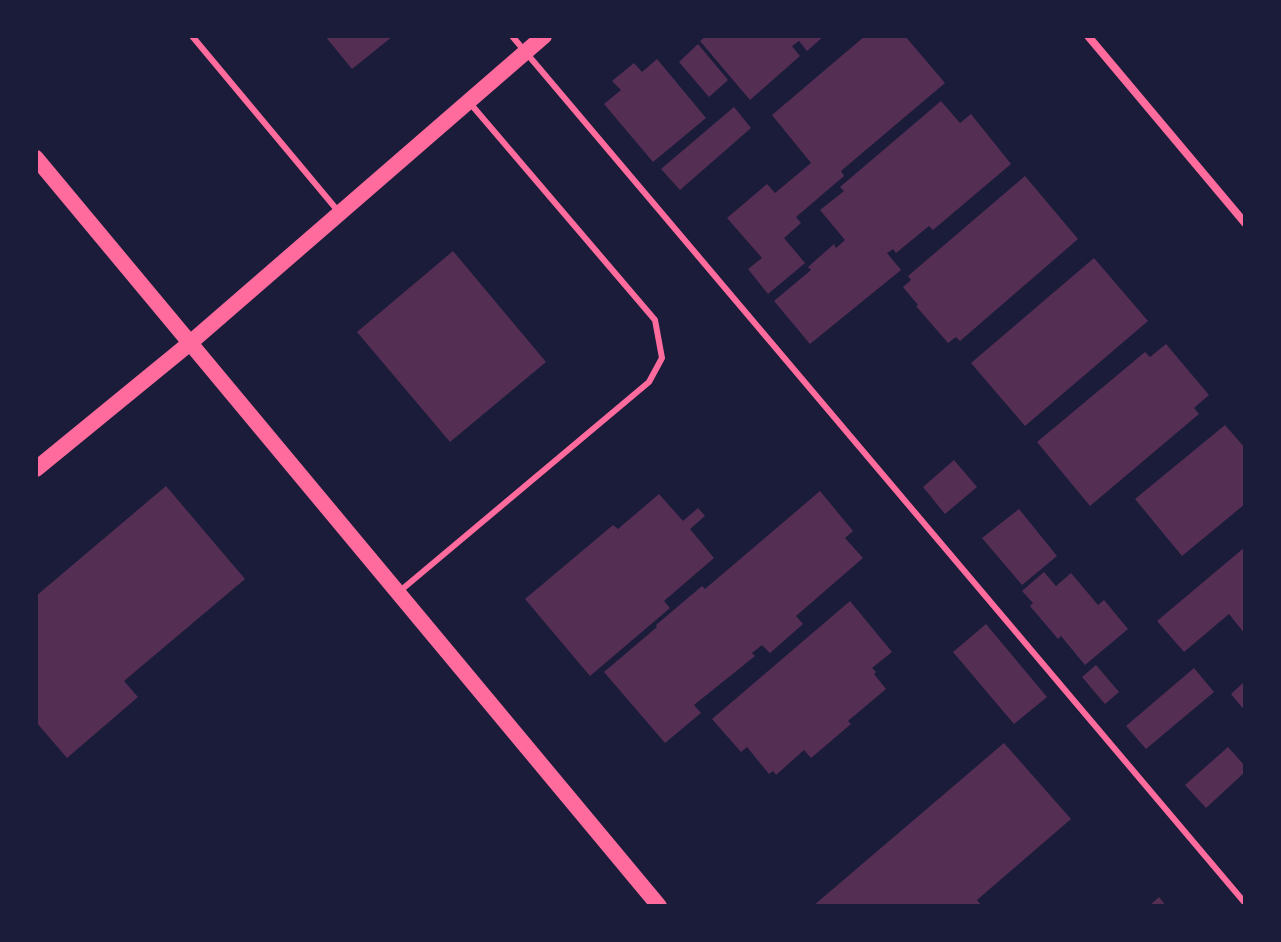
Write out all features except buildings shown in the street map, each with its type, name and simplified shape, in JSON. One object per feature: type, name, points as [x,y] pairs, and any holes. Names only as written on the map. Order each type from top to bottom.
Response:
[{"type":"main road","points":[[36,469],[190,343],[544,36]]},
{"type":"main road","points":[[36,158],[659,906]]},
{"type":"street","points":[[1088,36],[1245,223]]},
{"type":"lane","points":[[192,36],[340,213]]},
{"type":"lane","points":[[512,36],[1245,903]]},
{"type":"lane","points":[[397,593],[649,382],[662,358],[655,320],[469,102]]}]
